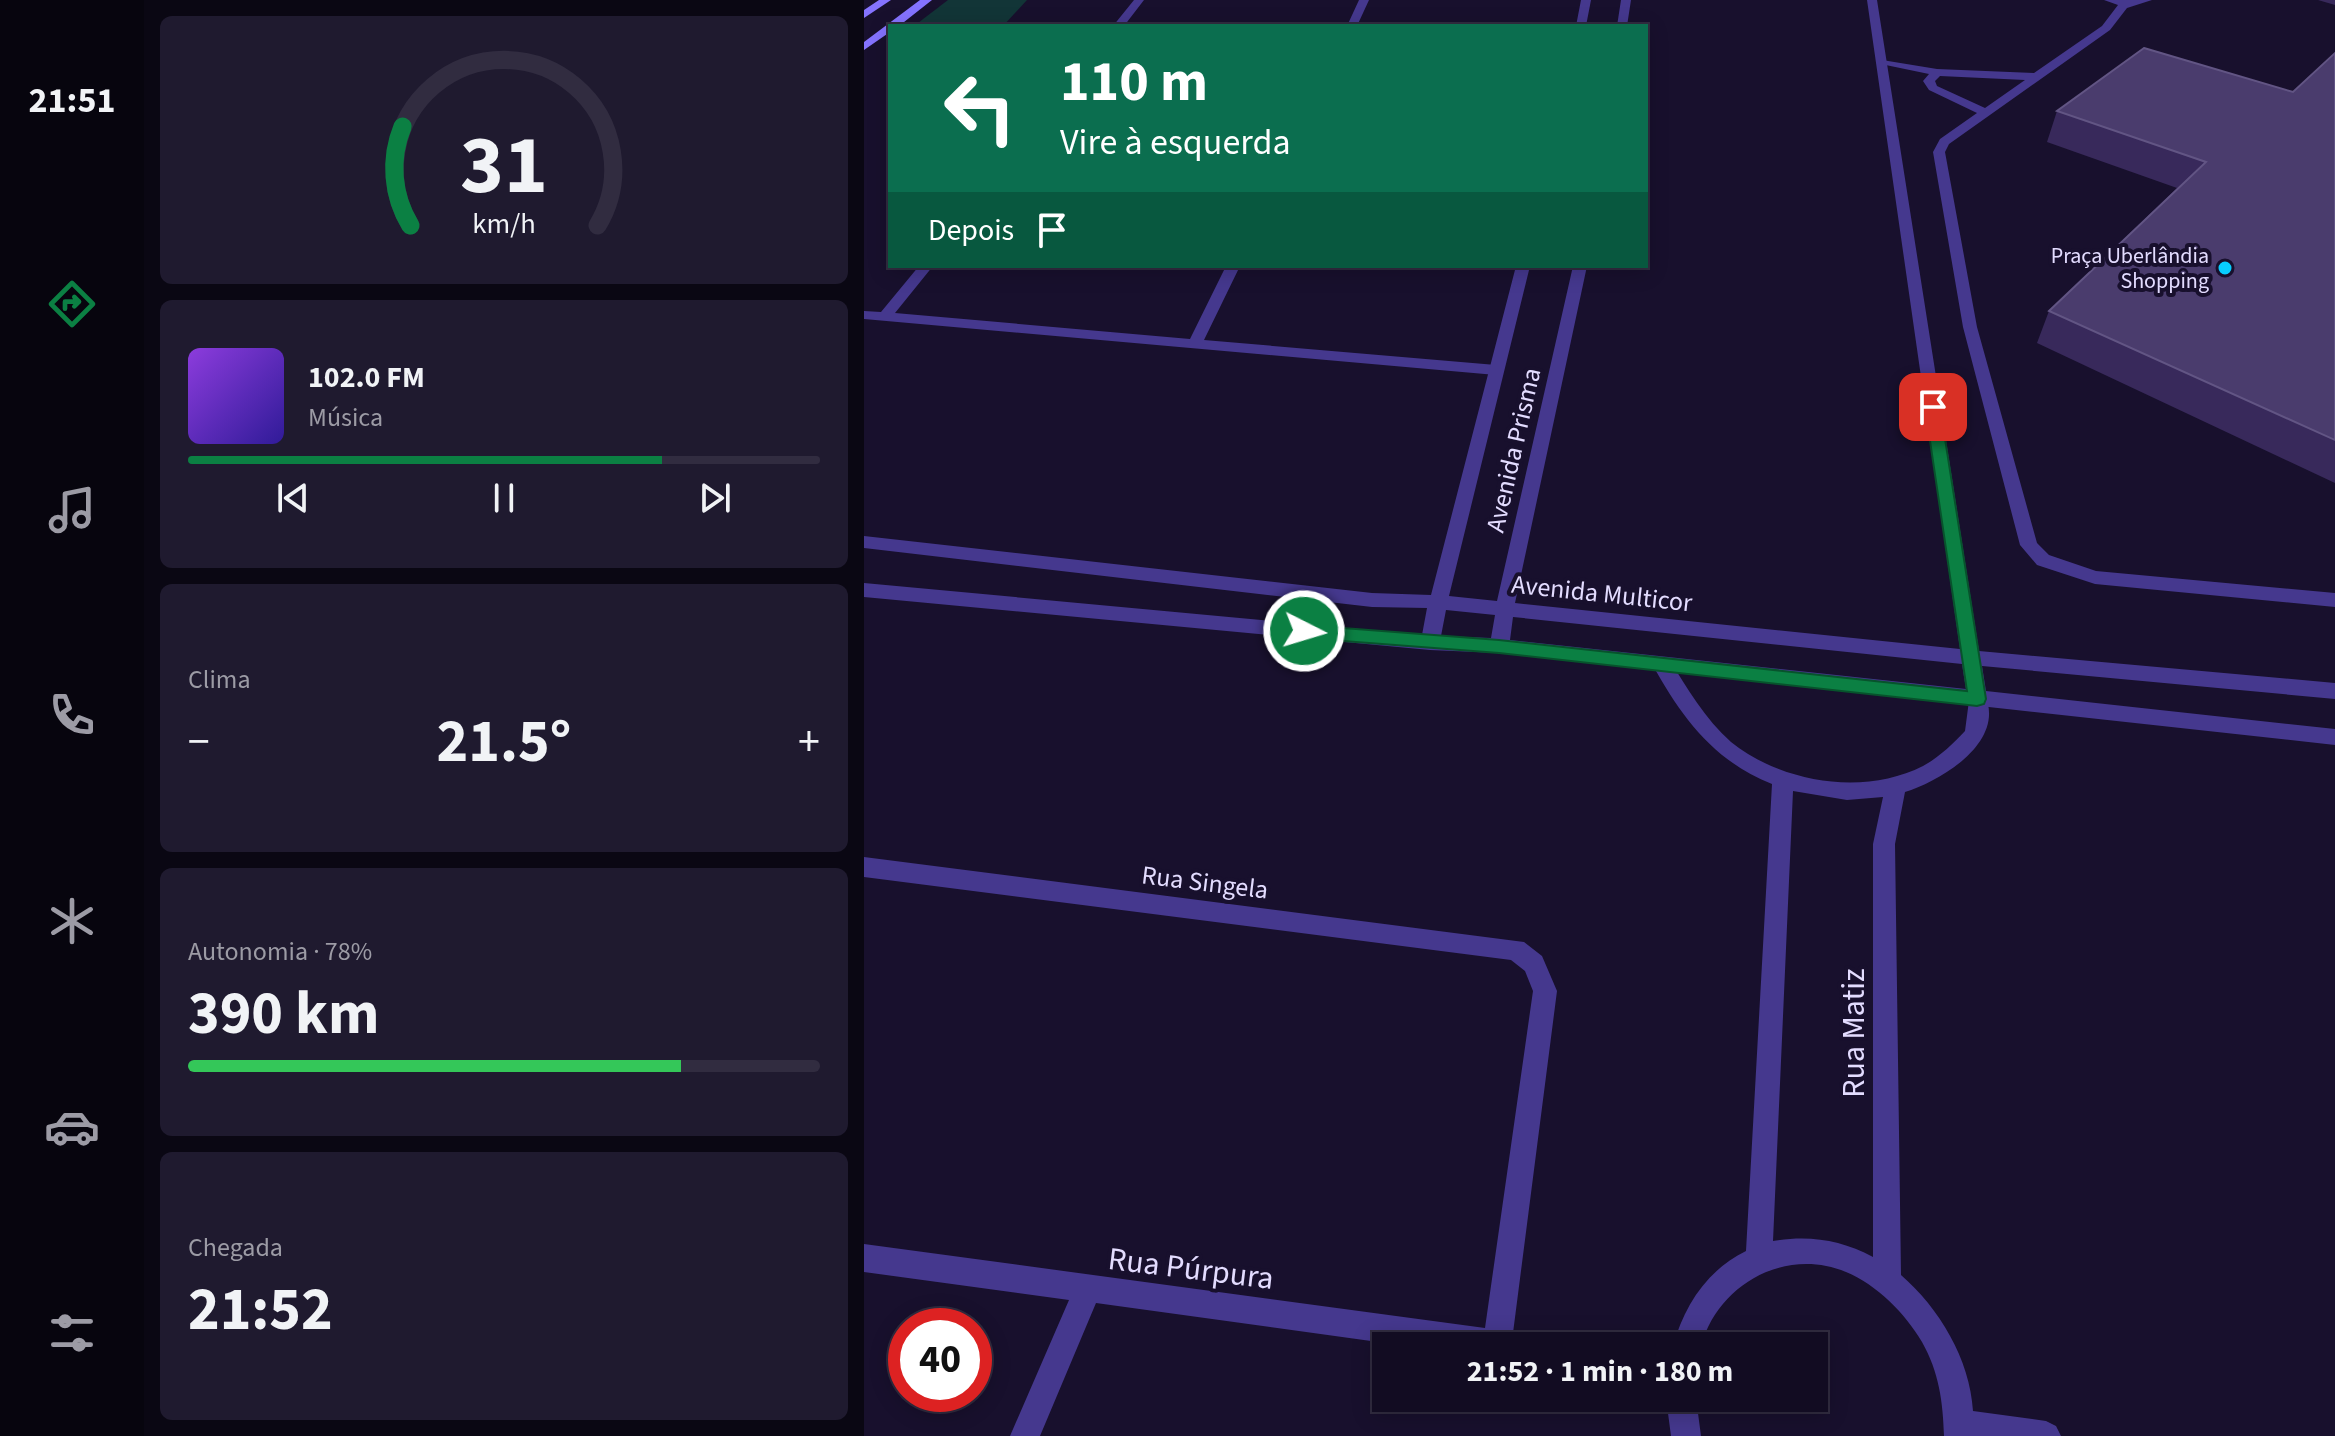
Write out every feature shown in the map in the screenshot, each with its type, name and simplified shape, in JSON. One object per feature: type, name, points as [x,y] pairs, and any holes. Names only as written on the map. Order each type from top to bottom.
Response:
[{"type":"main road","points":[[864,15],[886,0]]},
{"type":"main road","points":[[895,24],[927,0]]},
{"type":"main road","points":[[864,47],[888,29]]},
{"type":"street","points":[[1120,24],[1139,0]]},
{"type":"street","points":[[1353,24],[1364,0]]},
{"type":"street","points":[[1581,24],[1586,0]]},
{"type":"street","points":[[1622,24],[1626,0]]},
{"type":"street","points":[[1662,664],[1697,719],[1733,755],[1783,780],[1839,791],[1895,787],[1943,766],[1974,734],[1977,699],[1872,0]]},
{"type":"street","points":[[2147,0],[2136,5],[2116,2],[2106,28],[1944,142],[1939,152],[1970,327],[2029,545],[2043,560],[2095,577],[2335,600]]},
{"type":"street","points":[[1882,63],[1937,72],[2036,77]]},
{"type":"street","points":[[1937,72],[1929,81],[1933,88],[1986,113]]},
{"type":"street","points":[[885,316],[924,268]]},
{"type":"street","points":[[1195,344],[1232,268]]},
{"type":"street","name":"Avenida Prisma","points":[[1430,643],[1522,268]]},
{"type":"street","name":"Avenida Prisma","points":[[1499,646],[1580,268]]},
{"type":"street","points":[[864,315],[1496,370]]},
{"type":"street","name":"Avenida Multicor","points":[[864,542],[1372,600],[1438,602],[2335,691]]},
{"type":"street","points":[[864,590],[1430,643],[1499,646],[2335,737]]},
{"type":"street","points":[[1759,1258],[1783,780]]},
{"type":"street","name":"Rua Matiz","points":[[1887,1280],[1884,844],[1895,787]]},
{"type":"street","name":"Rua Singela","points":[[864,867],[1516,950],[1534,964],[1545,991],[1506,1332]]},
{"type":"street","points":[[1690,1332],[1708,1299],[1732,1275],[1759,1258],[1791,1250],[1823,1251],[1856,1261],[1887,1280],[1914,1306],[1937,1340],[1953,1380],[1960,1430],[2046,1436]]},
{"type":"street","name":"Rua Púrpura","points":[[864,1258],[1404,1332]]},
{"type":"street","points":[[1025,1436],[1087,1291]]},
{"type":"street","points":[[1683,1412],[1686,1436]]},
{"type":"green space","points":[[948,0],[1027,0],[1005,24],[917,24]]},
{"type":"building","name":"Praça Uberlândia Shopping","points":[[2144,48],[2293,92],[2335,53],[2335,440],[2049,311],[2206,162],[2057,111]]},
{"type":"place","name":"Praça Uberlândia Shopping","points":[[2225,268]]},
{"type":"route","points":[[1304,631],[1499,646],[1977,699],[1933,407]]}]
